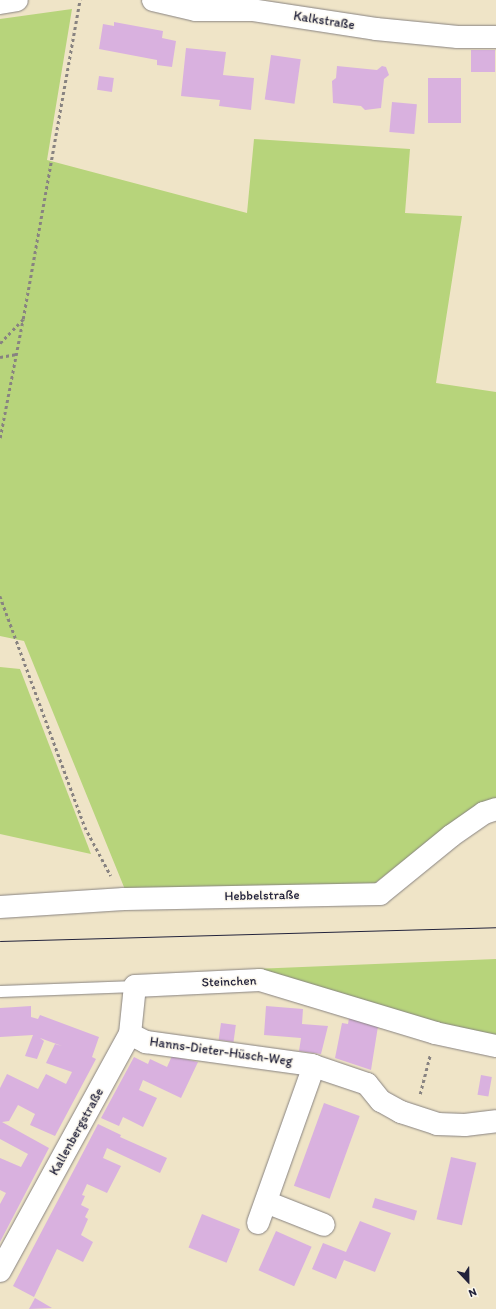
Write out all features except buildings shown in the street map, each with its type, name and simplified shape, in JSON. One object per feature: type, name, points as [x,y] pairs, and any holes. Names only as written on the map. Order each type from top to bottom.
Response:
[{"type":"street","points":[[0,3],[17,0]]},
{"type":"street","name":"Kalkstraße","points":[[153,0],[196,10],[252,10],[383,30],[458,37],[496,37]]},
{"type":"street","name":"Hebbelstraße","points":[[0,907],[124,899],[380,894],[451,836],[484,813],[496,810]]},
{"type":"street","name":"Steinchen","points":[[135,986],[260,980],[435,1033],[496,1046]]},
{"type":"street","name":"Kallenbergstraße","points":[[0,1271],[130,1034],[135,986]]},
{"type":"street","name":"Hanns-Dieter-Hüsch-Weg","points":[[130,1034],[146,1042],[314,1066],[367,1084],[381,1101],[414,1117],[444,1124],[465,1125],[496,1121]]},
{"type":"street","points":[[258,1223],[314,1066]]},
{"type":"street","points":[[266,1202],[324,1225]]},
{"type":"lane","name":"Steinchen","points":[[0,991],[135,986]]},
{"type":"path","points":[[0,438],[17,354],[80,0]]},
{"type":"path","points":[[0,343],[23,319]]},
{"type":"path","points":[[0,357],[17,354]]},
{"type":"path","points":[[0,596],[85,827],[124,899]]},
{"type":"path","points":[[414,1117],[435,1033]]},
{"type":"green space","points":[[72,9],[47,160],[247,213],[254,139],[410,149],[405,213],[462,216],[436,383],[496,392],[496,800],[456,819],[370,887],[126,892],[24,641],[0,636],[0,19]]},
{"type":"green space","points":[[0,667],[20,669],[91,854],[0,834]]},
{"type":"green space","points":[[496,959],[496,1039],[430,1023],[254,969]]},
{"type":"tram line","points":[[0,941],[496,927]]}]
